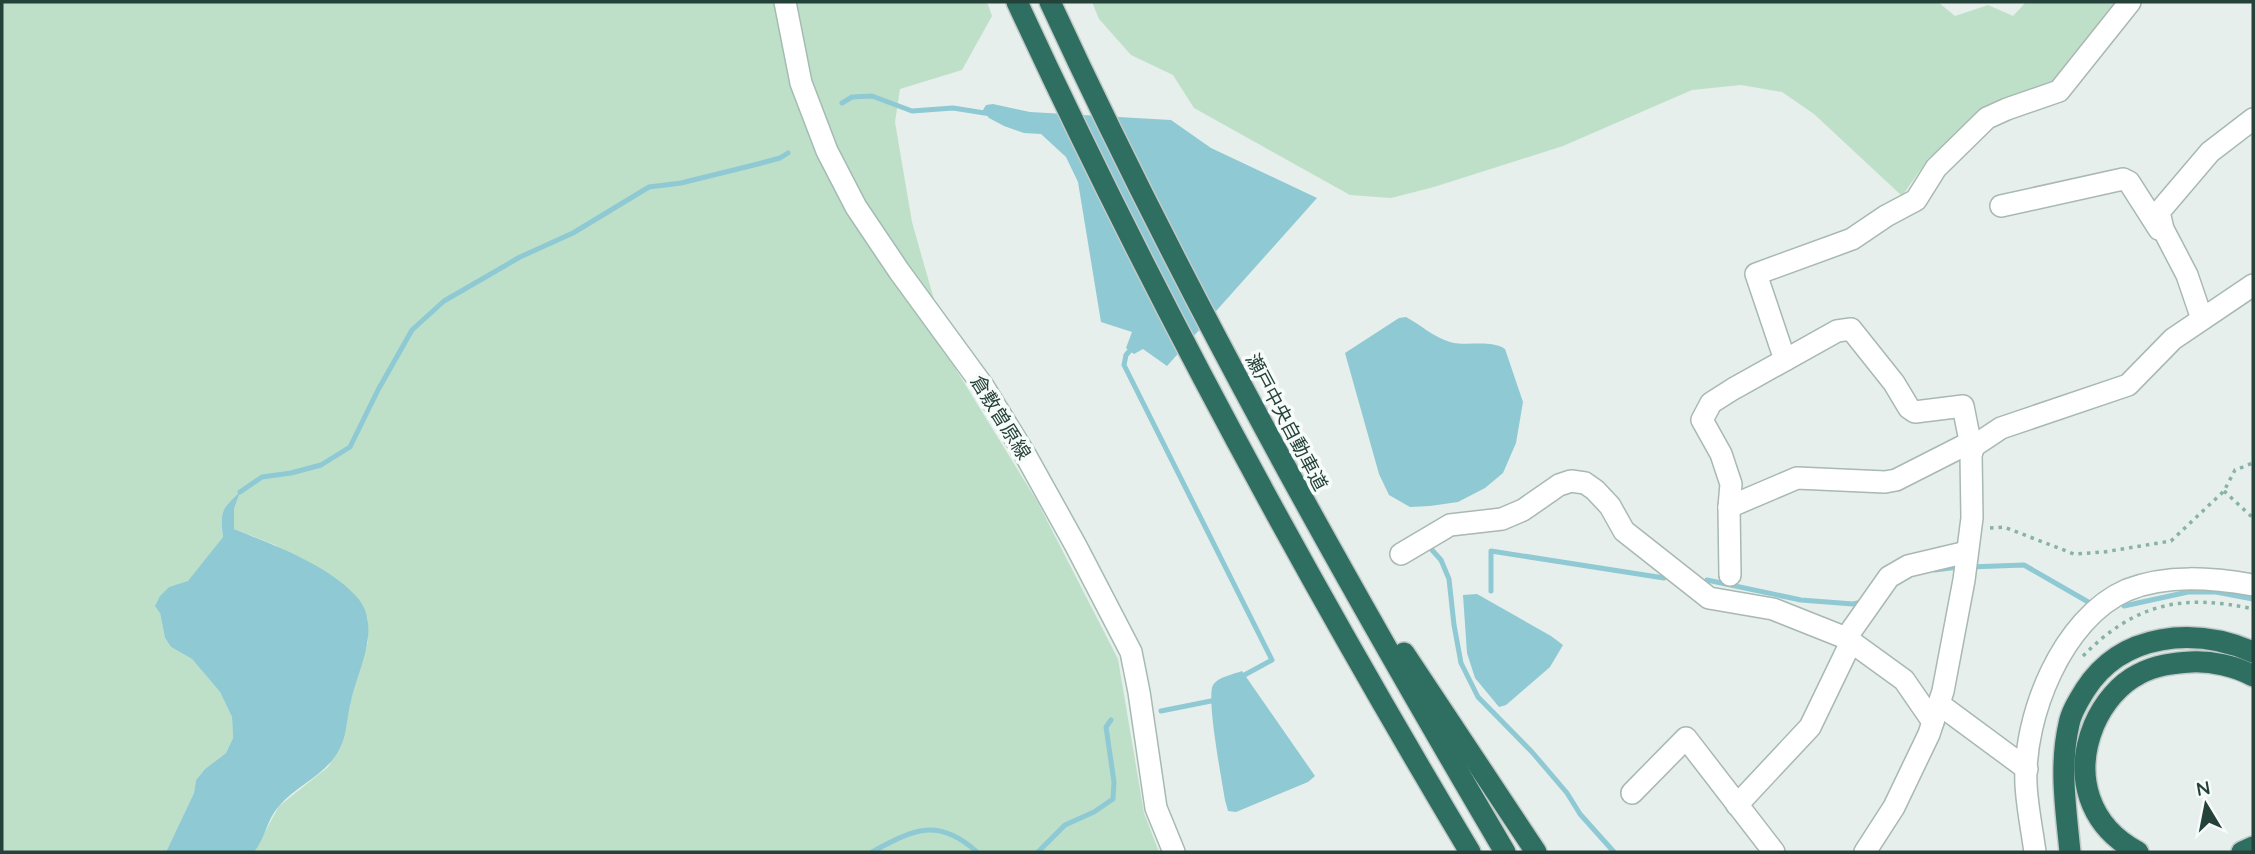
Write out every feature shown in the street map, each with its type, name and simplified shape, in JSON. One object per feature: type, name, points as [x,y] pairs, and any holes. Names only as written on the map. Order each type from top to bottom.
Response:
[{"type":"highway","points":[[1017,2],[1153,283],[1280,524],[1470,852]]},
{"type":"highway","name":"瀬戸中央自動車道","points":[[1050,2],[1180,270],[1308,509],[1505,852]]},
{"type":"highway","points":[[1308,509],[1536,852]]},
{"type":"highway","points":[[2070,852],[2063,779],[2064,751],[2069,721],[2091,680],[2112,660],[2128,650],[2160,640],[2199,638],[2253,652]]},
{"type":"highway","points":[[2138,852],[2124,845],[2106,828],[2087,789],[2084,777],[2087,744],[2099,713],[2110,697],[2137,674],[2165,664],[2201,662],[2233,668],[2253,676]]},
{"type":"highway","points":[[2242,852],[2253,847]]},
{"type":"street","name":"倉敷曽原線","points":[[785,2],[801,83],[827,151],[856,207],[983,386],[1026,456],[1131,652],[1156,807],[1174,852]]},
{"type":"street","points":[[1785,360],[1756,274],[1852,239],[1916,200],[1936,168],[1987,118],[2007,108],[2059,91],[2130,2]]},
{"type":"street","points":[[2202,319],[2187,275],[2163,229],[2159,212],[2210,152],[2253,119]]},
{"type":"street","points":[[2001,206],[2123,178],[2159,229],[2163,229]]},
{"type":"street","points":[[1729,507],[1797,478],[1885,482],[1896,480],[1942,455],[1961,447],[1972,446],[2001,428],[2128,385],[2173,339],[2253,285]]},
{"type":"street","points":[[1730,575],[1731,484],[1728,472],[1702,420],[1711,403],[1837,331],[1851,329],[1894,383],[1909,408],[1915,412],[1925,412],[1963,406],[1972,446],[1970,529],[1964,580],[1936,713],[1894,807],[1865,852]]},
{"type":"street","points":[[1401,554],[1450,525],[1502,519],[1523,510],[1559,485],[1571,481],[1585,483],[1610,506],[1624,531],[1709,598],[1773,609],[1849,640],[1903,680],[1936,713],[2027,769]]},
{"type":"street","points":[[1737,805],[1811,727],[1849,640],[1887,579],[1908,566],[1967,554]]},
{"type":"street","points":[[2035,852],[2026,782],[2031,729],[2058,658],[2084,623],[2110,599],[2129,589],[2170,580],[2216,579],[2253,585]]},
{"type":"street","points":[[1632,793],[1686,738],[1774,852]]},
{"type":"path","points":[[1970,529],[2004,527],[2074,554],[2171,541],[2224,491],[2235,470],[2253,463]]},
{"type":"path","points":[[2224,491],[2253,518]]},
{"type":"green space","points":[[2,2],[987,2],[992,16],[962,70],[900,89],[895,122],[912,222],[952,363],[1037,501],[1118,659],[1144,813],[1159,852],[254,852],[279,806],[328,767],[341,746],[353,689],[368,642],[368,619],[361,603],[275,545],[234,529],[234,509],[239,494],[223,512],[223,537],[188,582],[169,587],[160,613],[165,638],[171,647],[192,659],[220,692],[232,717],[233,738],[226,753],[205,769],[196,780],[194,793],[166,852],[2,852]]},
{"type":"green space","points":[[1092,2],[1938,2],[1955,16],[1988,5],[2013,16],[2026,2],[2121,2],[2056,81],[1988,108],[1928,159],[1902,196],[1814,114],[1782,92],[1741,85],[1692,90],[1563,146],[1391,198],[1350,195],[1194,108],[1173,75],[1131,55],[1099,19]]},
{"type":"water","points":[[986,105],[1030,112],[1171,120],[1211,148],[1317,198],[1167,366],[1143,349],[1134,354],[1126,348],[1132,332],[1101,322],[1078,182],[1066,157],[1041,134],[1024,133],[989,118],[983,110]]},
{"type":"water","points":[[1406,317],[1450,342],[1492,344],[1505,349],[1523,402],[1516,443],[1503,473],[1485,488],[1458,502],[1410,507],[1389,495],[1379,474],[1345,353],[1399,318]]},
{"type":"water","points":[[240,492],[234,509],[234,529],[298,556],[343,584],[355,595],[368,619],[366,647],[340,748],[328,765],[279,806],[254,852],[166,852],[194,793],[196,780],[205,769],[226,753],[233,738],[232,717],[220,692],[192,659],[171,647],[165,638],[160,613],[155,606],[169,587],[188,581],[223,537],[223,512]]},
{"type":"water","points":[[1477,594],[1563,645],[1550,667],[1506,705],[1499,707],[1475,678],[1467,653],[1463,595]]},
{"type":"water","points":[[1242,671],[1315,776],[1308,782],[1236,812],[1228,811],[1225,800],[1211,693],[1213,685],[1219,680]]},
{"type":"waterway","points":[[842,103],[852,97],[872,96],[912,111],[953,108],[991,114]]},
{"type":"waterway","points":[[240,492],[262,477],[321,465],[350,447],[412,330],[444,301],[520,257],[573,233],[649,187],[681,183],[780,158],[788,153]]},
{"type":"waterway","points":[[1133,347],[1126,355],[1124,365],[1272,660],[1239,678]]},
{"type":"waterway","points":[[1432,550],[1441,560],[1449,579],[1461,663],[1478,697],[1532,752],[1567,793],[1580,814],[1614,852]]},
{"type":"waterway","points":[[1491,591],[1491,551],[1664,578]]},
{"type":"waterway","points":[[1969,567],[2024,565],[2090,603]]},
{"type":"waterway","points":[[1935,570],[1959,567]]},
{"type":"waterway","points":[[1707,580],[1801,600],[1853,604],[1862,602]]},
{"type":"waterway","points":[[2124,606],[2188,592],[2216,592],[2253,599]]},
{"type":"waterway","points":[[1161,711],[1216,700]]},
{"type":"waterway","points":[[1038,852],[1065,825],[1094,812],[1113,799],[1114,782],[1106,727],[1111,720]]},
{"type":"waterway","points":[[872,852],[901,837],[926,830],[950,834],[977,852]]}]
